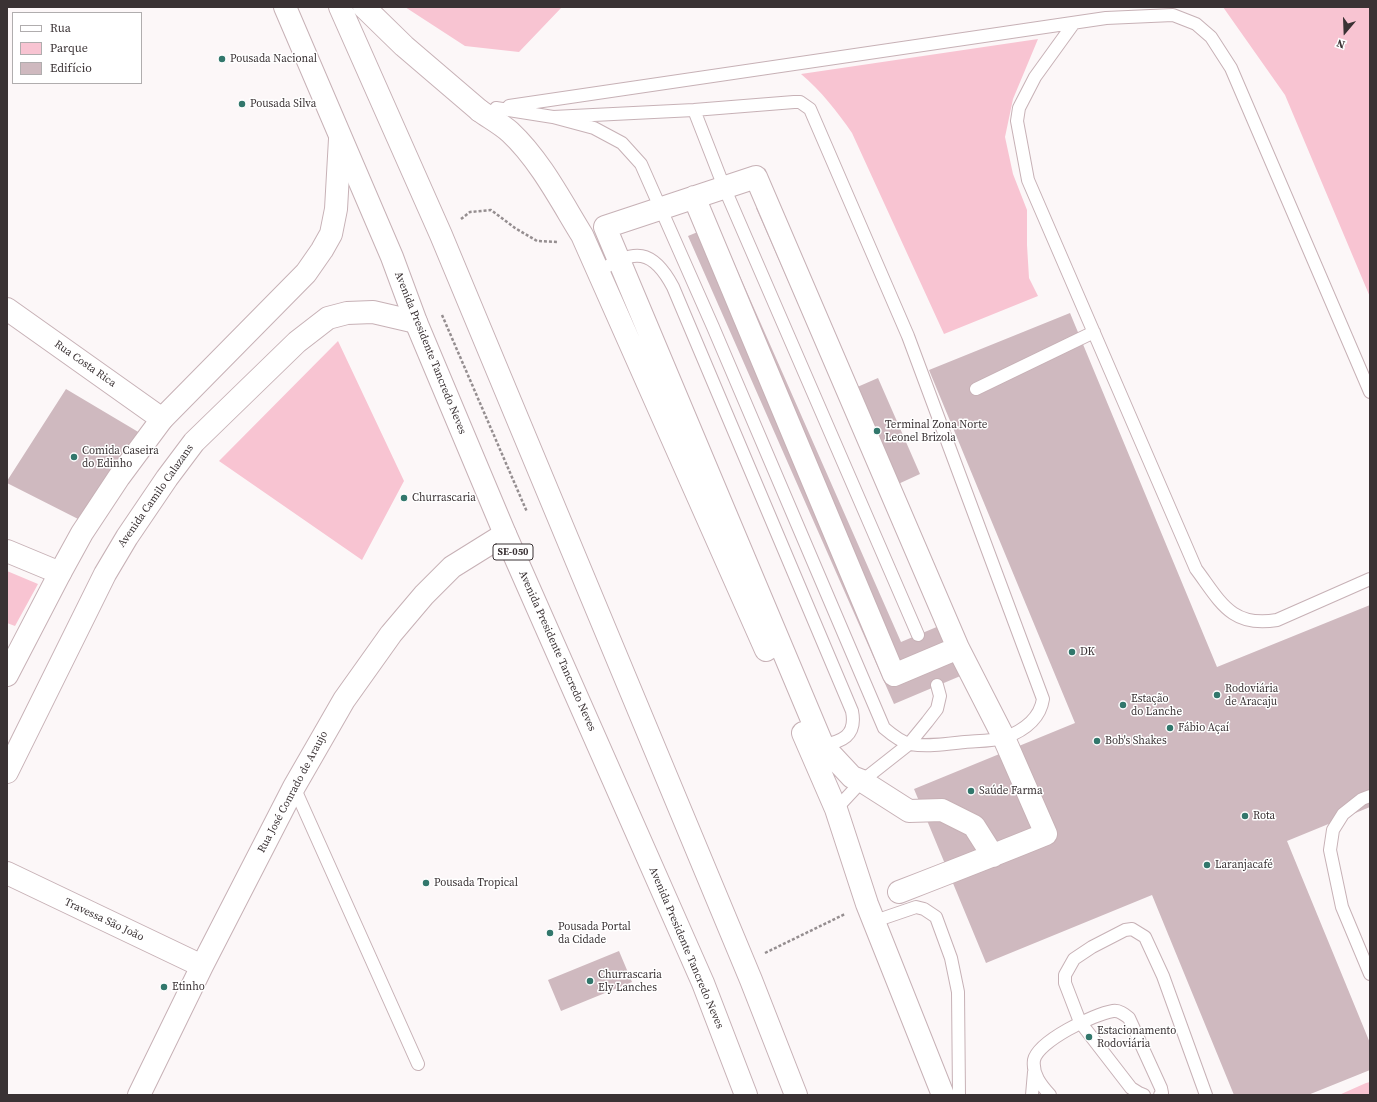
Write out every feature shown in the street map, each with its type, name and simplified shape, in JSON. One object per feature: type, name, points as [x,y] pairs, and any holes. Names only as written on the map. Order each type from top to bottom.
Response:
[{"type":"street","name":"Avenida Presidente Tancredo Neves","points":[[285,7],[340,139],[392,257],[416,322],[505,534],[700,976],[746,1095]]},
{"type":"street","points":[[340,7],[441,235],[751,980],[796,1095]]},
{"type":"street","points":[[364,7],[404,46],[488,110],[509,131],[528,153],[550,183],[582,235],[816,747],[852,777],[862,781],[909,810],[942,810],[974,826],[993,856]]},
{"type":"street","points":[[7,675],[82,533],[119,477],[162,419],[306,273],[322,250],[331,234],[336,209],[340,139]]},
{"type":"street","points":[[899,892],[1046,834],[1004,738],[958,648],[756,177],[605,227],[816,747],[867,904],[943,1095]]},
{"type":"street","points":[[694,197],[894,675],[958,648]]},
{"type":"street","name":"Rua Costa Rica","points":[[7,309],[162,419]]},
{"type":"street","name":"Avenida Camilo Calazans","points":[[7,772],[105,574],[149,504],[194,442],[297,342],[328,318],[348,313],[373,312],[416,322]]},
{"type":"street","name":"Rua José Conrado de Araujo","points":[[139,1095],[202,966],[294,787],[344,700],[390,634],[424,594],[452,567],[505,534]]},
{"type":"street","points":[[7,551],[60,573]]},
{"type":"street","name":"Travessa São João","points":[[7,874],[202,966]]},
{"type":"lane","points":[[488,110],[1106,18],[1173,15],[1196,24],[1211,37],[1232,68],[1370,392]]},
{"type":"lane","points":[[1074,23],[1034,77],[1019,108],[1017,121],[1028,180],[1196,569],[1225,608],[1234,615],[1248,621],[1267,622],[1277,620],[1370,579]]},
{"type":"lane","points":[[488,110],[553,117],[594,128],[622,142],[641,164],[713,327],[884,728],[894,736],[909,744],[943,745],[1004,738],[1022,729],[1033,721],[1040,712],[1043,699],[908,336],[810,109],[800,102],[794,102],[694,110],[553,117]]},
{"type":"lane","points":[[694,110],[724,187],[918,635]]},
{"type":"lane","points":[[600,272],[618,261],[635,255],[643,256],[654,260],[665,272],[673,287],[852,711],[854,721],[852,730],[841,741],[816,747]]},
{"type":"lane","points":[[976,389],[1094,332]]},
{"type":"lane","points":[[836,809],[862,781],[909,744],[937,709],[940,696],[937,686]]},
{"type":"lane","points":[[294,787],[418,1064]]},
{"type":"lane","points":[[1370,796],[1362,799],[1343,814],[1333,830],[1330,850],[1342,907],[1370,974]]},
{"type":"lane","points":[[875,921],[916,907],[924,909],[936,917],[951,958],[958,992],[959,1095]]},
{"type":"lane","points":[[1144,1095],[1131,1088],[1080,1022],[1065,983],[1065,975],[1074,959],[1092,947],[1125,930],[1132,929],[1145,937],[1163,976],[1206,1095]]},
{"type":"lane","points":[[1032,1095],[1034,1059],[1040,1048],[1080,1022],[1113,1011],[1123,1013],[1129,1018],[1161,1088],[1162,1093],[1160,1095]]},
{"type":"lane","points":[[1034,1072],[1042,1086],[1050,1095]]},
{"type":"path","points":[[441,235],[470,212],[491,210],[515,228],[537,241],[564,242]]},
{"type":"path","points":[[441,314],[530,518]]},
{"type":"path","points":[[759,955],[847,913]]},
{"type":"green space","points":[[405,7],[562,7],[519,52],[465,46]]},
{"type":"green space","points":[[1223,7],[1370,7],[1370,297],[1285,95]]},
{"type":"green space","points":[[1038,39],[1013,99],[1005,137],[1013,174],[1027,210],[1029,278],[1038,296],[944,334],[852,133],[841,117],[815,87],[801,74]]},
{"type":"green space","points":[[338,341],[404,481],[362,560],[219,461]]},
{"type":"green space","points":[[7,571],[38,584],[15,626],[7,623]]},
{"type":"green space","points":[[1370,1082],[1370,1095],[1339,1095],[1366,1083]]},
{"type":"building","name":"Terminal Zona Norte Leonel Brizola","points":[[773,201],[855,388],[878,378],[920,474],[896,485],[977,669],[894,704],[688,236],[717,224],[901,642],[939,626],[756,208]]},
{"type":"building","name":"Rodoviária de Aracaju","points":[[1070,313],[1217,667],[1370,605],[1370,807],[1287,841],[1370,1043],[1370,1070],[1308,1095],[1234,1095],[1152,895],[986,963],[914,789],[1075,723],[929,370]]},
{"type":"building","name":"Comida Caseira do Edinho","points":[[66,389],[140,433],[86,523],[7,483]]},
{"type":"building","name":"Churrascaria Ely Lanches","points":[[619,951],[632,982],[561,1011],[548,980]]},
{"type":"place","name":"Pousada Nacional","points":[[222,59]]},
{"type":"place","name":"Pousada Silva","points":[[242,104]]},
{"type":"place","name":"Terminal Zona Norte Leonel Brizola","points":[[877,431]]},
{"type":"place","name":"Comida Caseira do Edinho","points":[[74,457]]},
{"type":"place","name":"Churrascaria","points":[[404,498]]},
{"type":"place","name":"DK","points":[[1072,652]]},
{"type":"place","name":"Rodoviária de Aracaju","points":[[1217,695]]},
{"type":"place","name":"Estação do Lanche","points":[[1123,705]]},
{"type":"place","name":"Fábio Açaí","points":[[1170,728]]},
{"type":"place","name":"Bob's Shakes","points":[[1097,741]]},
{"type":"place","name":"Saúde Farma","points":[[971,791]]},
{"type":"place","name":"Rota","points":[[1245,816]]},
{"type":"place","name":"Laranjacafé","points":[[1207,865]]},
{"type":"place","name":"Pousada Tropical","points":[[426,883]]},
{"type":"place","name":"Pousada Portal da Cidade","points":[[550,933]]},
{"type":"place","name":"Churrascaria Ely Lanches","points":[[590,981]]},
{"type":"place","name":"Etinho","points":[[164,987]]},
{"type":"place","name":"Estacionamento Rodoviária","points":[[1089,1037]]}]
